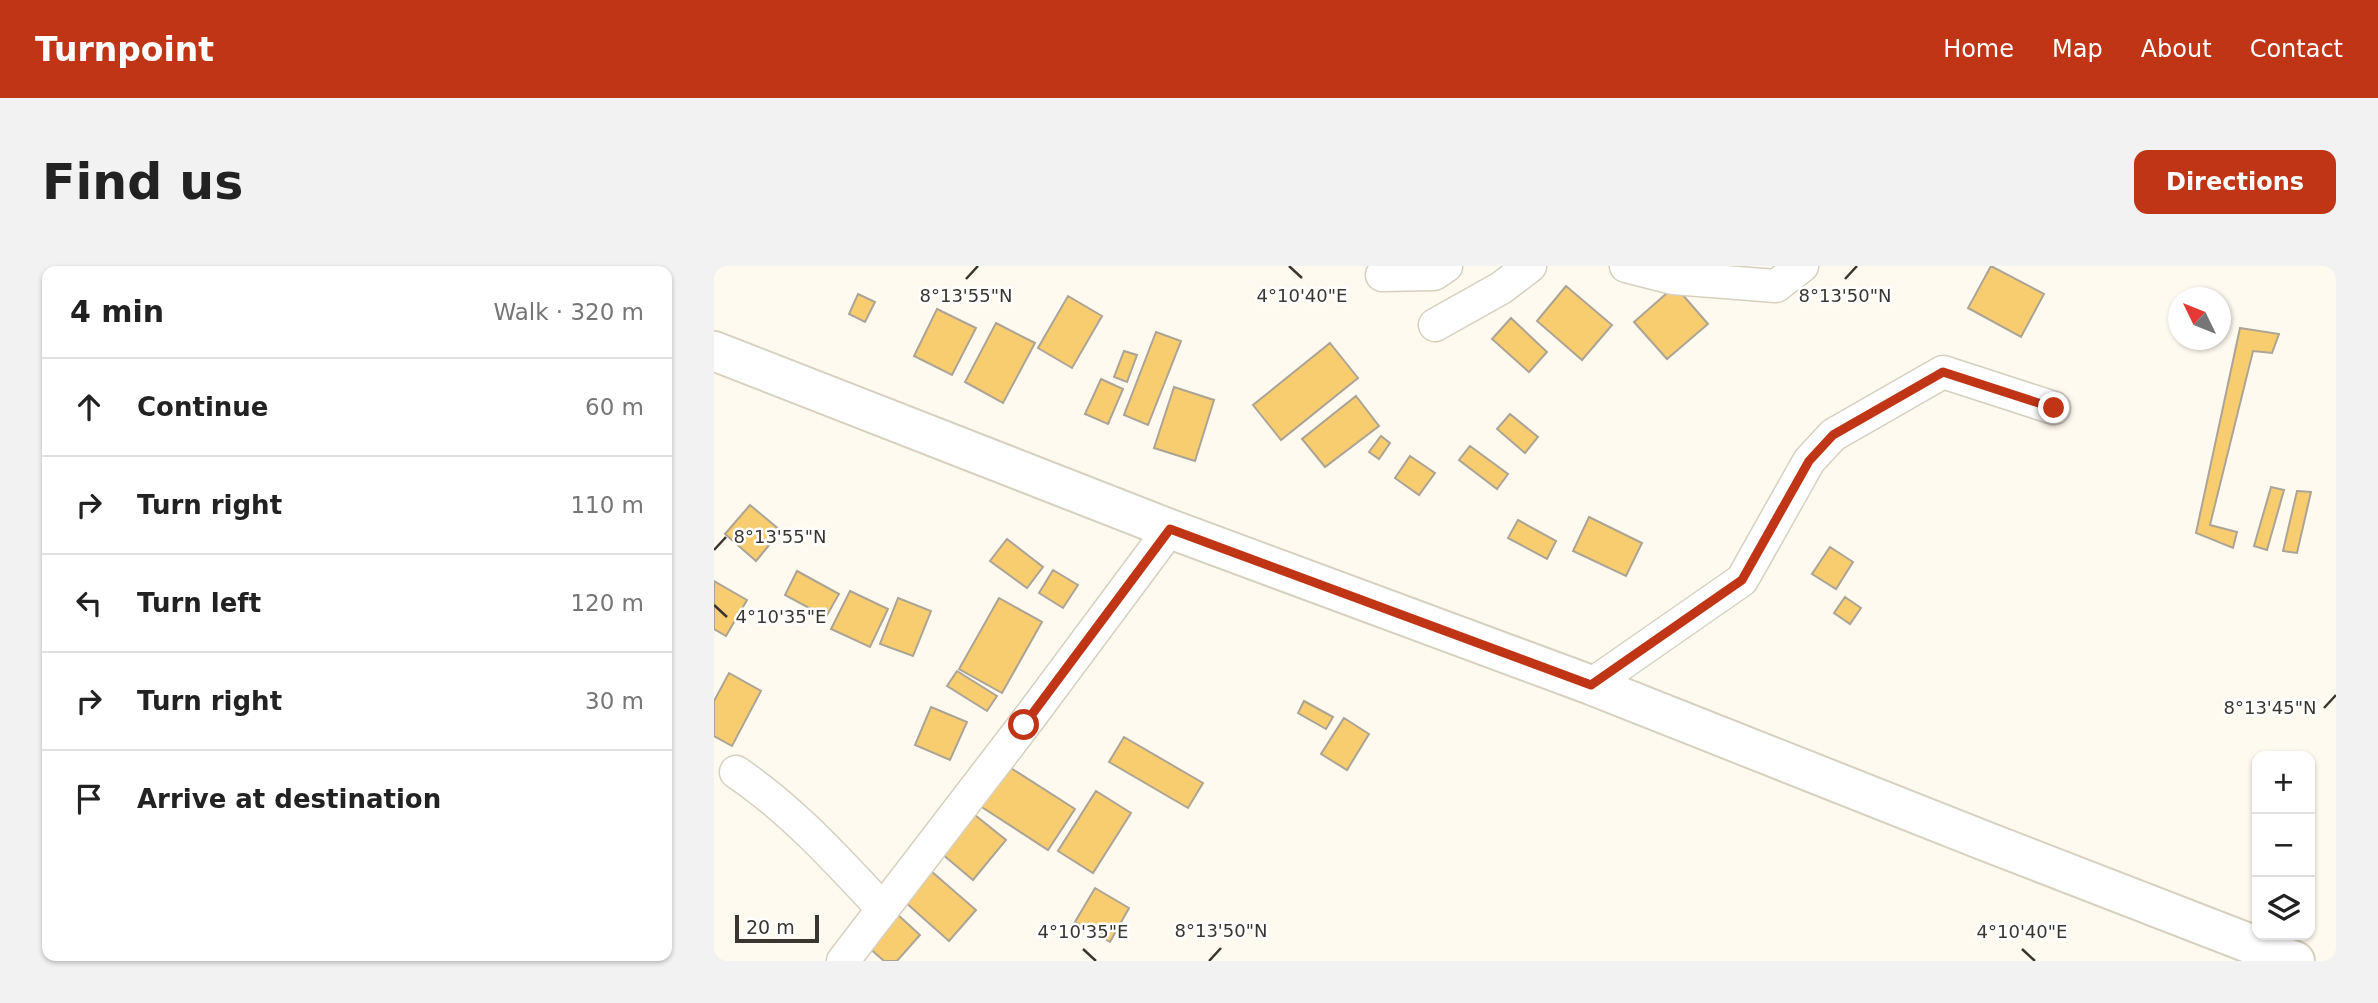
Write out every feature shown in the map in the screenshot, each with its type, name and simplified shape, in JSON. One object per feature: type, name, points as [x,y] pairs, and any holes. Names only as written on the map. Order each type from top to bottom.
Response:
[{"type":"main road","points":[[714,351],[1170,529],[1591,685],[2295,961]]},
{"type":"street","points":[[1382,275],[1434,274],[1446,266]]},
{"type":"street","points":[[1435,325],[1501,288],[1530,266]]},
{"type":"street","points":[[1626,266],[1673,278],[1776,286],[1802,266]]},
{"type":"street","points":[[1591,685],[1742,580],[1809,461],[1833,435],[1943,372],[2054,408]]},
{"type":"street","points":[[843,961],[1170,529]]},
{"type":"street","points":[[736,772],[762,790],[810,831],[882,908]]},
{"type":"building","points":[[1991,266],[2044,294],[2021,337],[1968,308]]},
{"type":"building","points":[[1566,286],[1612,325],[1582,360],[1537,321]]},
{"type":"building","points":[[1675,286],[1708,324],[1667,359],[1634,322]]},
{"type":"building","points":[[858,294],[875,302],[865,322],[849,314]]},
{"type":"building","points":[[1068,296],[1102,316],[1072,368],[1038,348]]},
{"type":"building","points":[[937,309],[976,328],[952,375],[914,356]]},
{"type":"building","points":[[1511,318],[1547,352],[1529,372],[1492,339]]},
{"type":"building","points":[[996,323],[1035,343],[1003,403],[965,382]]},
{"type":"building","points":[[2240,328],[2279,334],[2272,353],[2253,351],[2210,525],[2237,532],[2233,548],[2196,533]]},
{"type":"building","points":[[1156,332],[1181,341],[1148,425],[1124,415]]},
{"type":"building","points":[[1330,343],[1358,378],[1281,440],[1253,405]]},
{"type":"building","points":[[1124,351],[1137,355],[1127,382],[1114,377]]},
{"type":"building","points":[[1101,379],[1123,389],[1108,424],[1085,414]]},
{"type":"building","points":[[1174,387],[1214,400],[1195,461],[1154,448]]},
{"type":"building","points":[[1356,396],[1379,426],[1325,467],[1302,439]]},
{"type":"building","points":[[1510,414],[1538,437],[1525,453],[1497,429]]},
{"type":"building","points":[[1381,436],[1390,443],[1379,459],[1369,452]]},
{"type":"building","points":[[1470,446],[1508,474],[1497,489],[1459,460]]},
{"type":"building","points":[[1410,456],[1435,473],[1419,495],[1395,478]]},
{"type":"building","points":[[2271,487],[2284,490],[2267,550],[2254,546]]},
{"type":"building","points":[[2297,491],[2311,492],[2297,553],[2283,551]]},
{"type":"building","points":[[750,505],[781,531],[756,561],[725,534]]},
{"type":"building","points":[[1589,517],[1642,543],[1626,576],[1573,551]]},
{"type":"building","points":[[1518,520],[1556,541],[1547,559],[1508,538]]},
{"type":"building","points":[[1007,539],[1043,567],[1027,588],[990,561]]},
{"type":"building","points":[[1830,547],[1853,562],[1836,589],[1812,574]]},
{"type":"building","points":[[1053,570],[1078,585],[1063,608],[1039,593]]},
{"type":"building","points":[[797,571],[839,594],[826,617],[785,595]]},
{"type":"building","points":[[714,581],[747,600],[726,636],[714,629]]},
{"type":"building","points":[[850,591],[888,609],[870,647],[831,629]]},
{"type":"building","points":[[1845,597],[1861,608],[1850,624],[1834,613]]},
{"type":"building","points":[[898,598],[931,611],[913,656],[880,644]]},
{"type":"building","points":[[999,598],[1042,622],[1002,693],[959,669]]},
{"type":"building","points":[[957,671],[997,696],[987,711],[947,686]]},
{"type":"building","points":[[729,673],[761,691],[732,746],[714,736],[714,701]]},
{"type":"building","points":[[1304,701],[1333,717],[1326,729],[1298,713]]},
{"type":"building","points":[[931,707],[967,722],[950,760],[915,745]]},
{"type":"building","points":[[1344,718],[1369,734],[1347,770],[1321,754]]},
{"type":"building","points":[[1124,737],[1203,783],[1188,808],[1109,762]]},
{"type":"building","points":[[1003,763],[1075,809],[1048,850],[977,804]]},
{"type":"building","points":[[1096,791],[1131,813],[1093,873],[1058,851]]},
{"type":"building","points":[[975,815],[1006,840],[973,880],[942,854]]},
{"type":"building","points":[[931,871],[976,910],[949,941],[905,902]]},
{"type":"building","points":[[1095,888],[1129,908],[1110,942],[1075,922]]},
{"type":"building","points":[[896,913],[920,935],[897,961],[884,961],[867,946]]},
{"type":"route","points":[[1024,725],[1170,529],[1591,685],[1742,580],[1809,461],[1833,435],[1943,372],[2054,408]]}]
